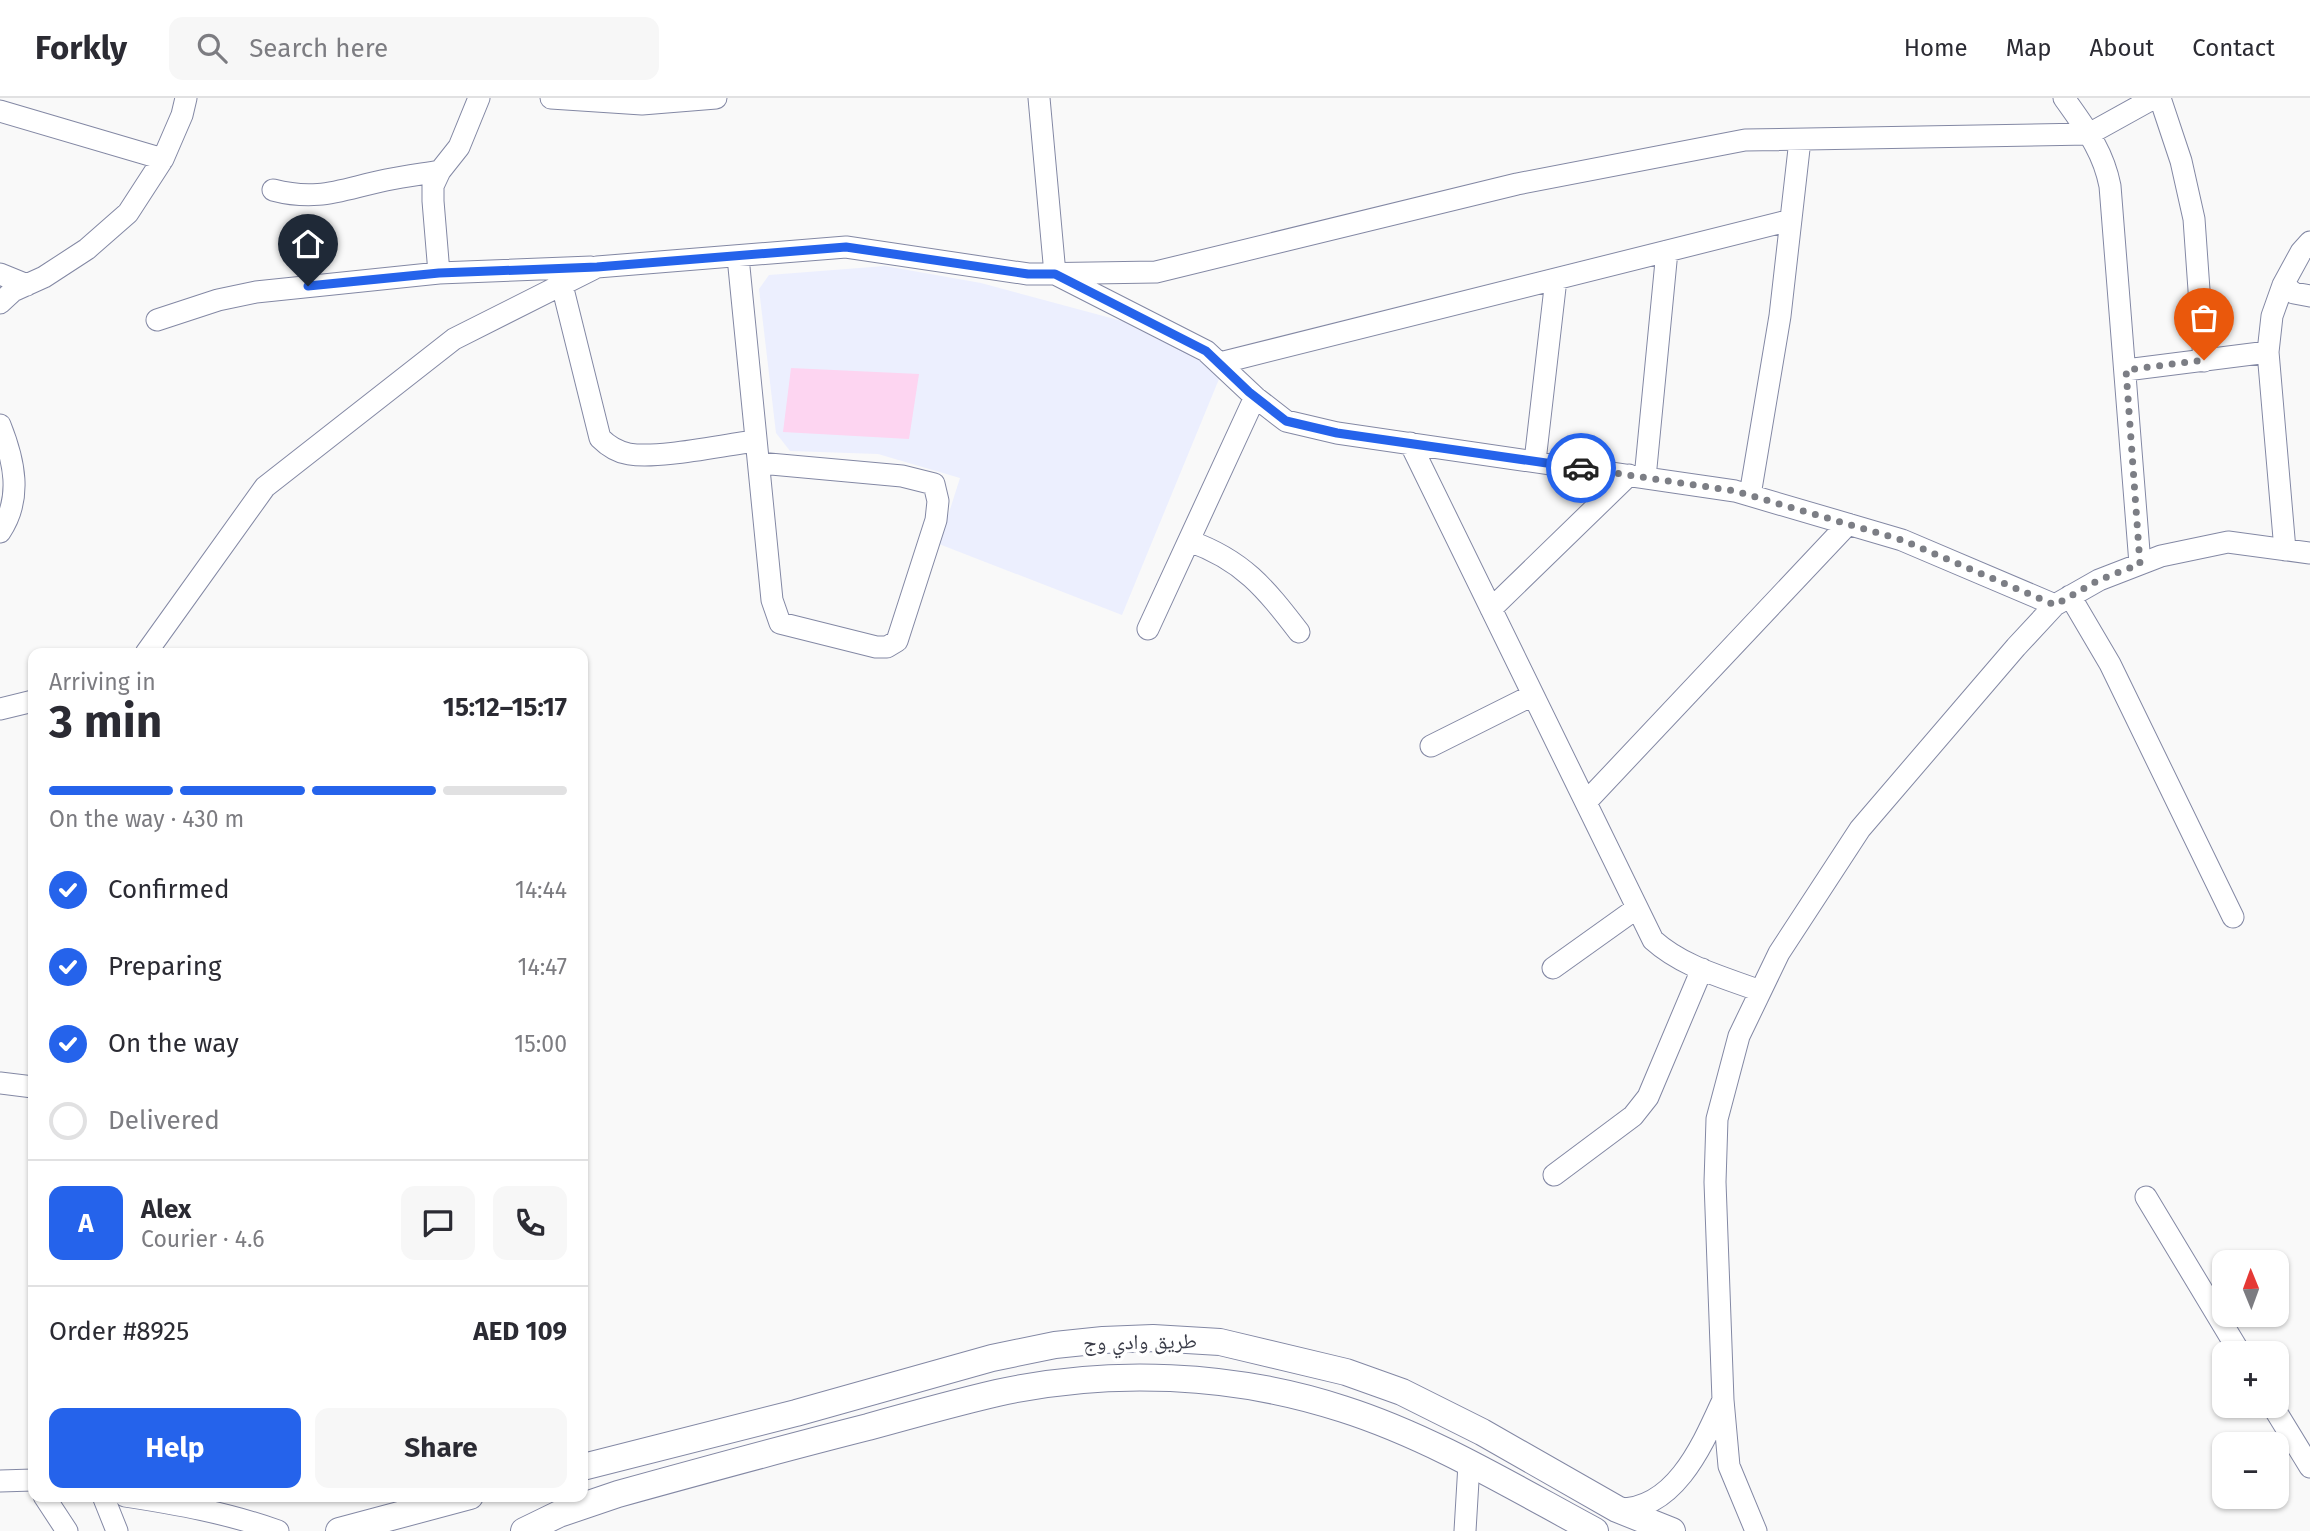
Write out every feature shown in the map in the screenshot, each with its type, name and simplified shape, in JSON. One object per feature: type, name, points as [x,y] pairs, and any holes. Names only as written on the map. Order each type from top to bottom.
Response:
[{"type":"main road","name":"طريق وادي وج","points":[[588,1466],[796,1413],[992,1358],[1055,1345],[1153,1338],[1220,1342],[1346,1372],[1402,1392],[1482,1432],[1617,1509],[1672,1531]]},
{"type":"main road","name":"طريق وادي وج","points":[[524,1531],[559,1514],[618,1494],[999,1392],[1102,1378],[1156,1377],[1218,1382],[1277,1392],[1341,1408],[1392,1427],[1469,1464],[1595,1531]]},
{"type":"main road","points":[[339,1531],[448,1502]]},
{"type":"street","points":[[0,303],[13,291],[44,276],[87,249],[128,213],[163,159],[182,115],[186,98]]},
{"type":"street","points":[[439,273],[433,186],[458,147],[479,98]]},
{"type":"street","points":[[555,98],[642,104],[716,98]]},
{"type":"street","points":[[1039,98],[1055,274]]},
{"type":"street","points":[[2064,98],[2105,163],[2110,186],[2140,564]]},
{"type":"street","points":[[157,320],[218,300],[256,292],[439,273],[597,267],[846,247],[1028,274],[1156,272],[1517,184],[1745,141],[2089,134],[2154,98]]},
{"type":"street","points":[[2161,98],[2184,171],[2194,219],[2204,360]]},
{"type":"street","points":[[0,111],[163,159]]},
{"type":"street","points":[[1750,495],[1780,316],[1800,139]]},
{"type":"street","points":[[273,190],[298,196],[325,195],[386,180],[440,172]]},
{"type":"street","points":[[1220,363],[1791,220]]},
{"type":"street","points":[[2285,550],[2269,352],[2272,316],[2283,285],[2301,252],[2310,242]]},
{"type":"street","points":[[1491,609],[1637,477],[1667,251]]},
{"type":"street","points":[[738,257],[772,600],[780,623],[876,647],[887,647],[897,640],[936,520],[938,501],[934,484],[902,476],[759,463]]},
{"type":"street","points":[[150,648],[265,487],[454,339],[597,267]]},
{"type":"street","points":[[0,274],[27,285]]},
{"type":"street","points":[[1055,274],[1206,351],[1255,397],[1286,421],[1337,433],[1735,491],[1902,540],[2063,600],[2110,664],[2234,917]]},
{"type":"street","points":[[1535,461],[1556,278]]},
{"type":"street","points":[[562,285],[600,438],[609,447],[629,454],[661,453],[756,441]]},
{"type":"street","points":[[2283,285],[2294,293],[2310,296]]},
{"type":"street","points":[[2126,370],[2269,352]]},
{"type":"street","points":[[1148,629],[1255,397]]},
{"type":"street","points":[[0,425],[10,452],[14,501],[0,532]]},
{"type":"street","points":[[1410,443],[1653,940],[1667,953],[1702,970],[1760,991]]},
{"type":"street","points":[[1586,802],[1848,524]]},
{"type":"street","points":[[1189,541],[1223,555],[1264,587],[1299,632]]},
{"type":"street","points":[[1756,1531],[1729,1466],[1723,1400],[1715,1195],[1717,1119],[1739,1035],[1779,953],[1860,829],[2016,647],[2063,600],[2099,580],[2161,556],[2228,542],[2310,553]]},
{"type":"street","points":[[1431,746],[1533,695]]},
{"type":"street","points":[[0,709],[28,702]]},
{"type":"street","points":[[1553,968],[1637,908]]},
{"type":"street","points":[[1553,1175],[1633,1116],[1648,1097],[1702,970]]},
{"type":"street","points":[[0,1083],[28,1086]]},
{"type":"street","points":[[2146,1197],[2233,1341]]},
{"type":"street","points":[[1617,1509],[1630,1509],[1653,1500],[1674,1484],[1700,1451],[1723,1400]]},
{"type":"street","points":[[2280,1418],[2310,1467]]},
{"type":"street","points":[[1465,1531],[1469,1464]]},
{"type":"street","points":[[0,1481],[28,1481]]},
{"type":"street","points":[[48,1502],[67,1531]]},
{"type":"street","points":[[105,1502],[117,1531]]},
{"type":"street","points":[[162,1502],[223,1514],[278,1531]]},
{"type":"shaded area","points":[[885,266],[981,283],[1122,321],[1204,362],[1219,379],[1122,615],[939,544],[960,478],[878,454],[790,451],[776,433],[759,289],[769,275]]},
{"type":"shaded area","points":[[791,368],[919,374],[909,439],[783,432]]},
{"type":"way so far","points":[[1581,468],[1735,491],[1902,540],[2055,605],[2099,580],[2140,564],[2126,370],[2204,360]]},
{"type":"route","points":[[308,286],[439,273],[597,267],[846,247],[1028,274],[1055,274],[1206,351],[1249,392],[1286,421],[1337,433],[1581,468]]}]
